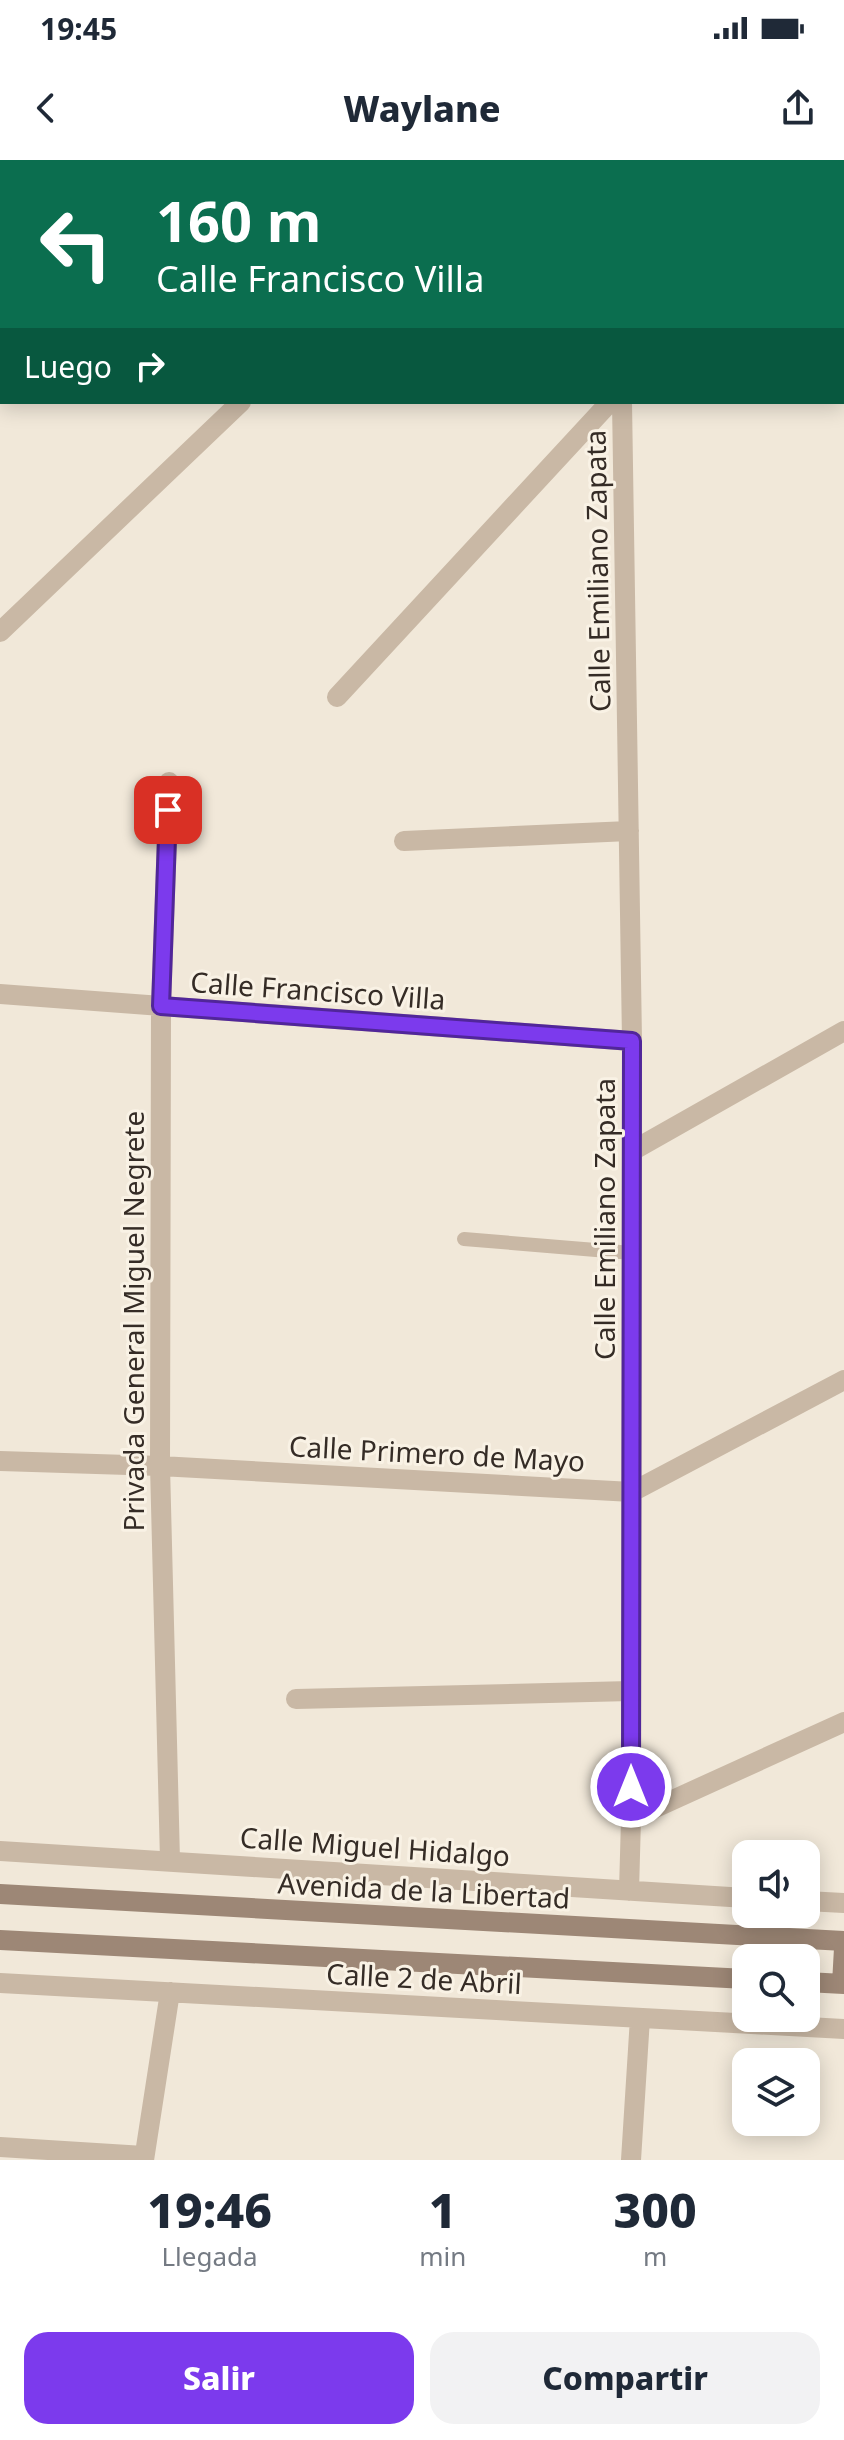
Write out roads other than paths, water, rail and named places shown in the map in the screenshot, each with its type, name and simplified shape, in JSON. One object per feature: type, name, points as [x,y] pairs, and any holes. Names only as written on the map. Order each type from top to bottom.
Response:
[{"type":"street","points":[[0,632],[239,404]]},
{"type":"street","points":[[337,697],[608,404]]},
{"type":"street","name":"Calle Emiliano Zapata","points":[[622,404],[632,1041],[629,1891]]},
{"type":"street","name":"Privada General Miguel Negrete","points":[[169,782],[161,1006],[160,1466],[170,1860]]},
{"type":"street","points":[[404,841],[629,831]]},
{"type":"street","name":"Calle Francisco Villa","points":[[0,994],[632,1041]]},
{"type":"street","points":[[632,1151],[844,1031]]},
{"type":"street","points":[[632,1492],[844,1380]]},
{"type":"street","name":"Calle Primero de Mayo","points":[[0,1461],[160,1466],[632,1492]]},
{"type":"street","points":[[296,1699],[631,1691]]},
{"type":"street","points":[[631,1819],[844,1722]]},
{"type":"street","name":"Calle Miguel Hidalgo","points":[[0,1851],[732,1897]]},
{"type":"street","name":"Avenida de la Libertad","points":[[0,1894],[844,1941]]},
{"type":"street","points":[[820,1902],[844,1903]]},
{"type":"street","points":[[0,1940],[732,1978]]},
{"type":"street","points":[[820,1983],[843,1984],[844,1948]]},
{"type":"street","name":"Calle 2 de Abril","points":[[0,1983],[844,2029]]},
{"type":"street","points":[[0,2147],[144,2158],[170,1992]]},
{"type":"street","points":[[631,2160],[640,2018]]},
{"type":"lane","points":[[464,1239],[632,1253]]}]
